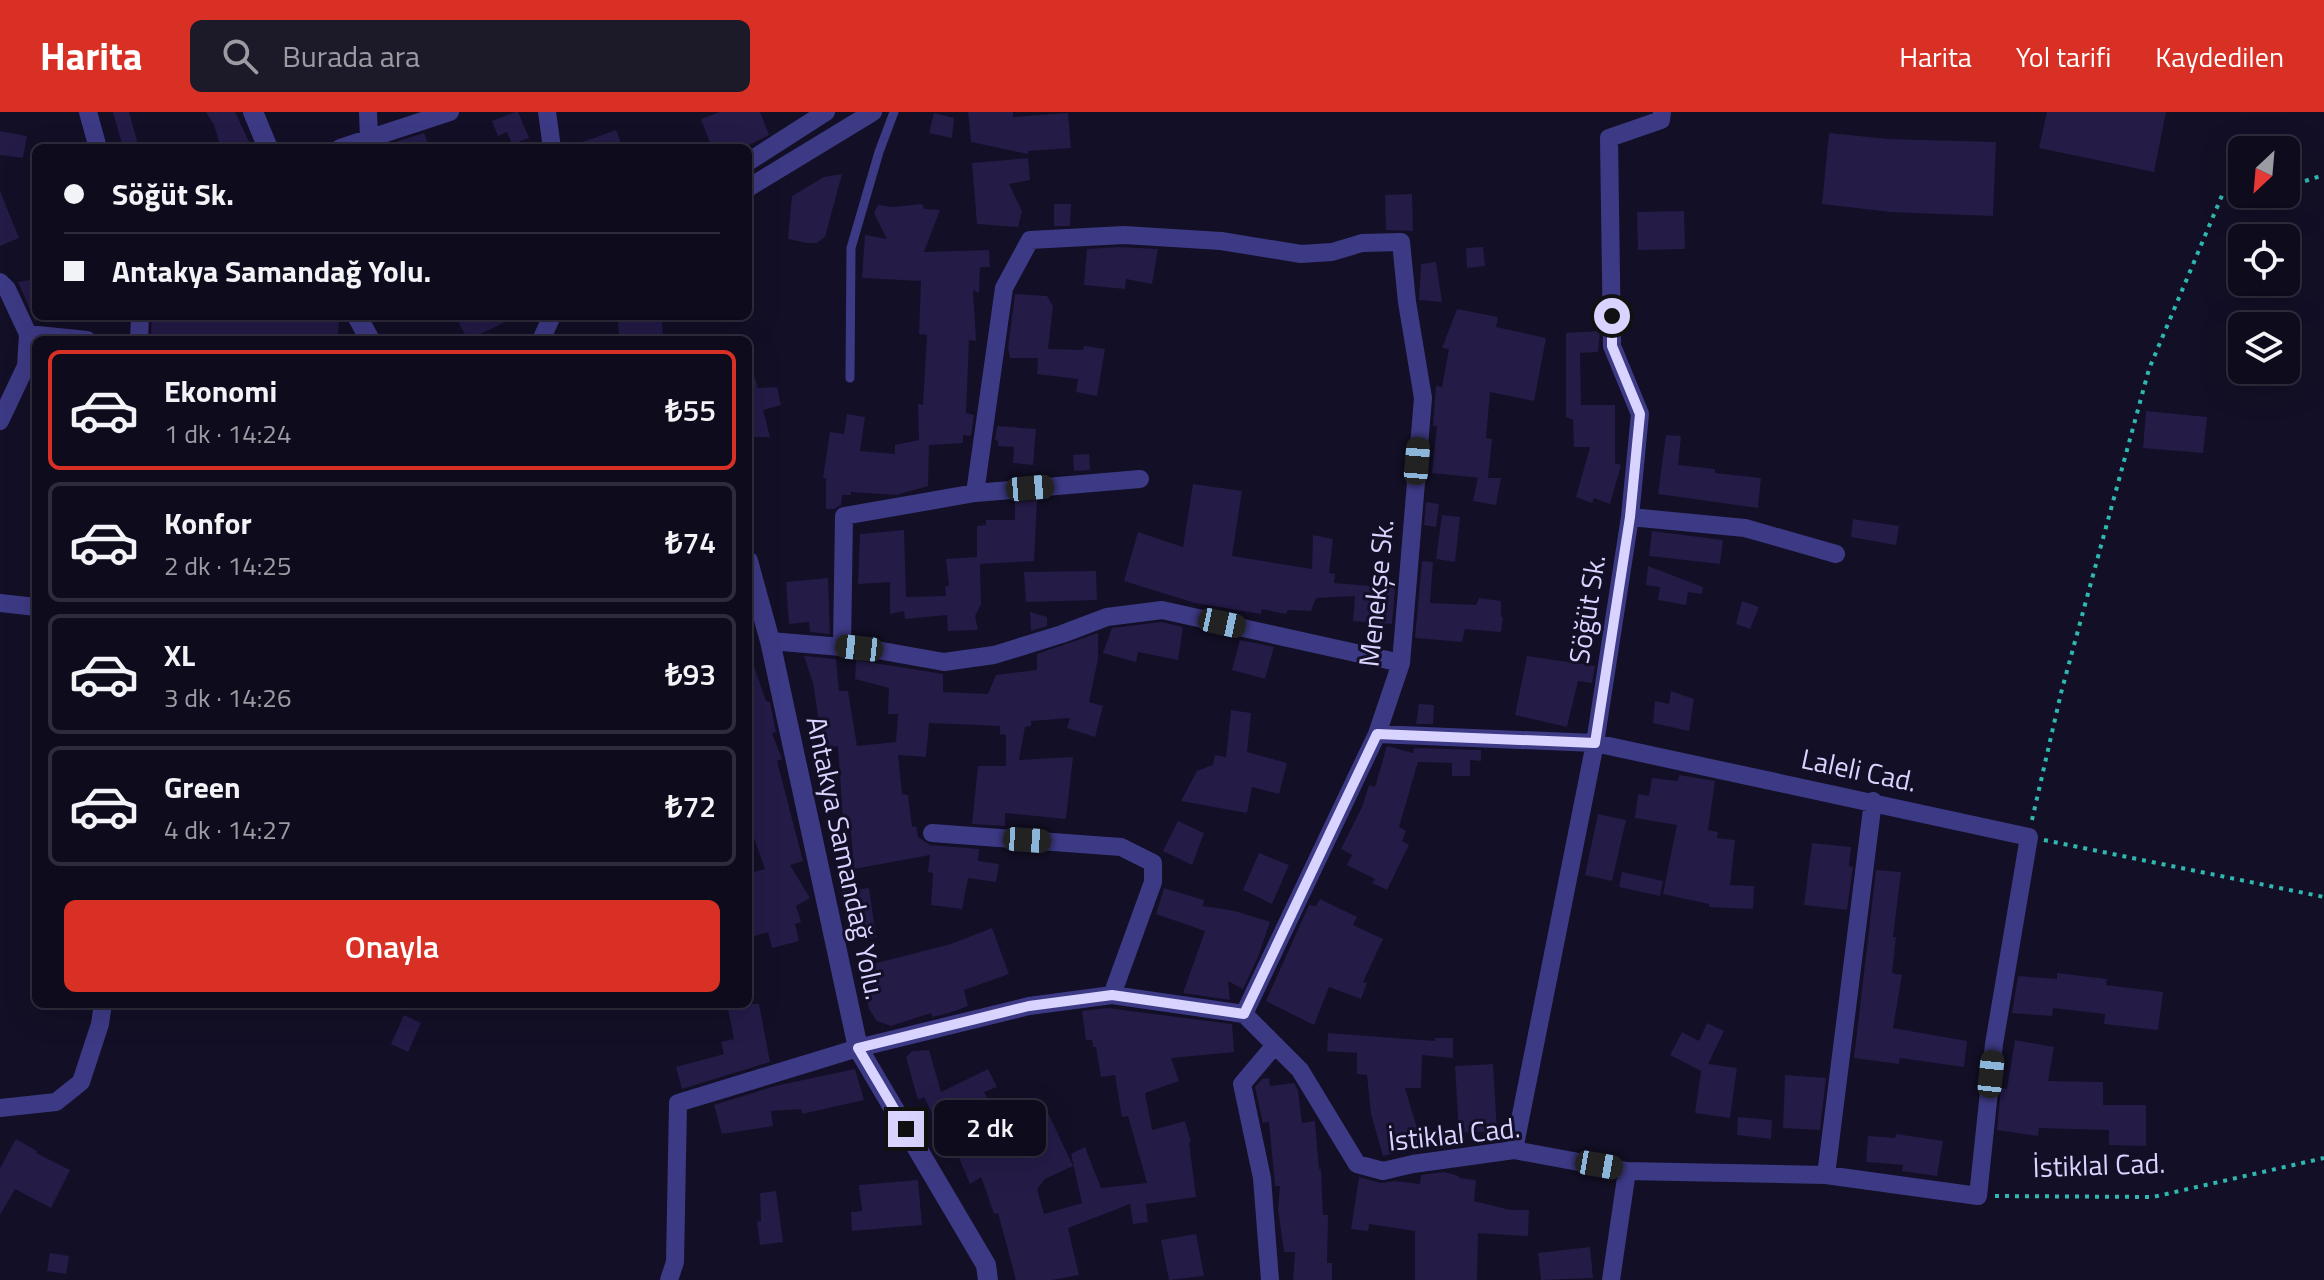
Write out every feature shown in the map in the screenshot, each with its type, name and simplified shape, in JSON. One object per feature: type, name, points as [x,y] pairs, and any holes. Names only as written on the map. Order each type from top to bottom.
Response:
[{"type":"street","points":[[88,112],[97,144]]},
{"type":"street","points":[[253,112],[266,144]]},
{"type":"street","points":[[368,112],[369,138]]},
{"type":"street","points":[[352,144],[450,112]]},
{"type":"street","points":[[547,112],[551,144]]},
{"type":"street","points":[[752,159],[826,112]]},
{"type":"street","points":[[752,186],[873,112]]},
{"type":"street","name":"Söğüt Sk.","points":[[1514,1150],[1595,743],[1630,517],[1640,414],[1612,346],[1609,138],[1661,120],[1662,112]]},
{"type":"street","name":"Menekşe Sk.","points":[[975,493],[1004,288],[1030,240],[1124,235],[1221,241],[1301,254],[1332,252],[1362,243],[1401,242],[1407,302],[1423,398],[1401,663],[1377,734],[1244,1014]]},
{"type":"street","points":[[0,282],[7,289],[28,334],[26,366],[0,421]]},
{"type":"street","points":[[28,334],[48,336]]},
{"type":"street","points":[[842,646],[844,516],[975,493],[1140,479]]},
{"type":"street","points":[[1630,517],[1745,528],[1836,554]]},
{"type":"street","name":"Antakya Samandağ Yolu.","points":[[752,576],[770,641],[858,1048],[986,1265],[988,1280]]},
{"type":"street","points":[[0,603],[32,607]]},
{"type":"street","points":[[752,625],[770,641],[842,646],[944,662],[994,655],[1107,617],[1162,610],[1401,663]]},
{"type":"street","name":"Laleli Cad.","points":[[1377,734],[1595,743],[2029,837]]},
{"type":"street","points":[[1826,1175],[1873,801]]},
{"type":"street","points":[[932,833],[1121,847],[1153,863],[1153,882],[1112,995]]},
{"type":"street","points":[[1978,1196],[1994,1044],[2029,837]]},
{"type":"street","points":[[669,1280],[675,1262],[678,1103],[858,1048],[1029,1006],[1112,995],[1244,1014]]},
{"type":"street","points":[[0,1108],[56,1102],[81,1082],[102,1008]]},
{"type":"street","name":"İstiklal Cad.","points":[[1244,1014],[1300,1070],[1357,1164],[1383,1171],[1514,1150],[1627,1171],[1826,1175],[1978,1196]]},
{"type":"street","points":[[1270,1280],[1262,1178],[1242,1084],[1275,1045]]},
{"type":"street","points":[[1611,1280],[1627,1171]]},
{"type":"lane","points":[[850,378],[851,248],[894,112]]},
{"type":"path","points":[[2300,183],[2324,175]]},
{"type":"path","points":[[2228,193],[2223,193],[2149,369],[2061,693],[2029,837],[2324,897]]},
{"type":"path","name":"İstiklal Cad.","points":[[1978,1196],[2153,1197],[2324,1158]]},
{"type":"building","points":[[113,112],[129,112],[138,144],[122,144]]},
{"type":"building","points":[[206,112],[235,112],[250,144],[220,144]]},
{"type":"building","points":[[518,112],[529,138],[512,144],[507,132],[498,136],[492,121]]},
{"type":"building","points":[[720,112],[760,112],[769,135],[751,144],[710,144],[701,119]]},
{"type":"building","points":[[968,112],[1013,112],[1013,117],[1068,113],[1071,148],[1028,151],[1028,154],[971,142]]},
{"type":"building","points":[[2047,112],[2166,112],[2154,172],[2039,148]]},
{"type":"building","points":[[934,113],[954,118],[952,138],[929,133]]},
{"type":"building","points":[[616,130],[621,144],[578,144]]},
{"type":"building","points":[[0,131],[27,136],[23,158],[0,155]]},
{"type":"building","points":[[424,133],[428,144],[389,144]]},
{"type":"building","points":[[1829,133],[1888,139],[1996,142],[1993,216],[1891,212],[1822,204]]},
{"type":"building","points":[[1028,158],[1030,180],[1009,184],[1022,211],[1018,227],[977,224],[972,163]]},
{"type":"building","points":[[842,174],[825,237],[817,243],[788,239],[792,196],[824,177]]},
{"type":"building","points":[[0,191],[19,238],[0,246]]},
{"type":"building","points":[[1412,194],[1413,231],[1386,230],[1385,195]]},
{"type":"building","points":[[922,204],[924,209],[940,210],[924,252],[989,250],[990,267],[980,267],[979,293],[973,290],[976,341],[969,340],[966,413],[974,415],[971,436],[963,435],[963,443],[929,445],[928,486],[896,495],[851,492],[851,495],[842,495],[841,505],[826,509],[826,478],[823,478],[830,432],[844,434],[847,414],[865,417],[860,451],[895,454],[895,445],[919,440],[918,404],[923,405],[927,335],[919,334],[921,281],[862,278],[865,235],[887,239],[874,213],[878,205]]},
{"type":"building","points":[[1054,204],[1071,204],[1070,226],[1054,226]]},
{"type":"building","points":[[1684,211],[1685,249],[1638,250],[1637,212]]},
{"type":"building","points":[[1483,247],[1485,266],[1467,268],[1466,248]]},
{"type":"building","points":[[1087,249],[1158,249],[1152,284],[1126,279],[1125,289],[1084,285]]},
{"type":"building","points":[[1436,262],[1442,302],[1419,300],[1421,264]]},
{"type":"building","points":[[32,280],[32,314],[18,282]]},
{"type":"building","points":[[1015,294],[1047,296],[1053,306],[1048,349],[1083,350],[1084,346],[1105,349],[1097,396],[1076,392],[1078,379],[1037,374],[1038,358],[1010,358],[1008,348]]},
{"type":"building","points":[[1457,309],[1498,317],[1496,327],[1546,338],[1534,401],[1490,392],[1486,438],[1492,439],[1488,478],[1501,478],[1496,505],[1473,501],[1478,478],[1432,473],[1437,426],[1433,426],[1436,386],[1442,387],[1449,349],[1442,348]]},
{"type":"building","points":[[152,320],[339,320],[338,336],[151,334]]},
{"type":"building","points":[[457,320],[510,320],[476,336],[466,336]]},
{"type":"building","points":[[618,320],[662,320],[663,336],[619,336]]},
{"type":"building","points":[[1600,331],[1598,352],[1580,353],[1581,405],[1615,405],[1615,463],[1621,465],[1610,504],[1594,498],[1592,503],[1576,497],[1590,447],[1574,447],[1573,420],[1566,417],[1566,333]]},
{"type":"building","points":[[752,372],[758,388],[777,387],[781,405],[763,410],[770,437],[752,437]]},
{"type":"building","points":[[2146,411],[2207,417],[2203,453],[2143,448]]},
{"type":"building","points":[[997,426],[1036,429],[1033,465],[1013,463],[1014,447],[998,446],[995,440]]},
{"type":"building","points":[[1666,435],[1681,436],[1678,465],[1761,478],[1758,508],[1658,494]]},
{"type":"building","points":[[1089,454],[1090,470],[1074,471],[1073,455]]},
{"type":"building","points":[[1193,484],[1242,491],[1232,556],[1312,569],[1313,535],[1333,539],[1329,573],[1335,574],[1334,583],[1395,588],[1392,624],[1353,621],[1355,596],[1316,598],[1311,611],[1288,610],[1286,614],[1262,609],[1261,614],[1195,603],[1124,581],[1138,532],[1183,547]]},
{"type":"building","points":[[1037,500],[1034,561],[980,564],[981,604],[975,616],[978,630],[948,631],[947,615],[905,619],[904,611],[890,614],[890,582],[858,584],[860,534],[904,530],[906,597],[946,596],[945,586],[949,586],[946,559],[977,557],[977,526],[986,525],[986,520],[1015,520],[1015,502]]},
{"type":"building","points":[[1426,502],[1439,504],[1436,527],[1424,525]]},
{"type":"building","points":[[1442,515],[1460,517],[1455,562],[1436,559]]},
{"type":"building","points":[[1853,519],[1899,526],[1896,545],[1851,537]]},
{"type":"building","points":[[1652,531],[1723,540],[1720,564],[1649,556]]},
{"type":"building","points":[[1422,561],[1433,562],[1430,603],[1476,605],[1479,598],[1501,601],[1501,632],[1465,629],[1462,642],[1415,638]]},
{"type":"building","points":[[1648,566],[1703,587],[1702,594],[1688,592],[1686,605],[1658,600],[1660,587],[1646,585]]},
{"type":"building","points":[[1096,571],[1097,600],[1026,602],[1024,572]]},
{"type":"building","points":[[828,578],[830,634],[810,632],[809,622],[789,624],[786,582]]},
{"type":"building","points":[[1742,601],[1759,607],[1750,629],[1736,624]]},
{"type":"building","points":[[1030,612],[1047,617],[1047,626],[1031,631]]},
{"type":"building","points":[[1161,622],[1183,627],[1178,660],[1138,652],[1136,662],[1103,653],[1112,628]]},
{"type":"building","points":[[1098,633],[1098,659],[1089,702],[1103,706],[1095,737],[1067,728],[1070,718],[1031,721],[1031,726],[1025,727],[1019,760],[1073,757],[1066,819],[1005,813],[1005,826],[972,824],[978,766],[1006,766],[1006,735],[1000,734],[1000,726],[929,723],[926,757],[898,755],[902,794],[908,795],[912,827],[916,826],[918,837],[930,845],[979,849],[978,861],[999,864],[996,882],[968,878],[962,909],[931,905],[933,873],[928,872],[930,855],[854,869],[850,820],[843,820],[838,746],[823,748],[813,683],[804,656],[836,659],[839,691],[848,691],[857,746],[896,742],[898,714],[888,714],[889,688],[855,679],[856,660],[943,674],[943,692],[988,694],[996,675],[1037,670],[1037,654]]},
{"type":"building","points":[[1240,640],[1274,647],[1265,679],[1232,670]]},
{"type":"building","points":[[1527,656],[1595,666],[1592,683],[1578,681],[1567,727],[1515,715]]},
{"type":"building","points":[[752,660],[766,701],[770,702],[776,732],[772,733],[782,759],[777,761],[803,861],[790,865],[810,898],[796,906],[801,922],[795,924],[799,941],[772,948],[768,932],[752,937],[752,873],[765,869],[752,832]]},
{"type":"building","points":[[1671,691],[1694,699],[1689,731],[1653,723],[1655,701],[1669,704]]},
{"type":"building","points":[[1419,704],[1434,705],[1433,724],[1416,724]]},
{"type":"building","points":[[1231,710],[1251,713],[1247,752],[1287,763],[1279,794],[1252,787],[1247,813],[1181,801],[1197,771],[1213,765],[1215,755],[1226,757]]},
{"type":"building","points":[[1387,746],[1413,753],[1414,748],[1481,750],[1481,761],[1470,760],[1470,776],[1452,776],[1452,763],[1418,762],[1399,827],[1406,831],[1402,841],[1409,845],[1387,890],[1372,883],[1375,879],[1347,865],[1352,855],[1341,849],[1362,807],[1369,785],[1375,787]]},
{"type":"building","points":[[1679,775],[1715,781],[1708,830],[1718,832],[1717,838],[1735,840],[1730,885],[1754,886],[1753,909],[1709,907],[1709,904],[1663,894],[1677,825],[1635,818],[1638,794],[1649,796],[1652,778],[1678,781]]},
{"type":"building","points":[[1598,814],[1626,820],[1612,881],[1585,875]]},
{"type":"building","points":[[1178,821],[1204,833],[1192,865],[1163,851]]},
{"type":"building","points":[[1812,843],[1851,847],[1849,866],[1853,867],[1847,910],[1804,905]]},
{"type":"building","points":[[1259,853],[1289,865],[1272,904],[1243,890]]},
{"type":"building","points":[[1876,870],[1901,872],[1892,973],[1902,975],[1893,1028],[1967,1041],[1964,1067],[1900,1058],[1899,1064],[1854,1058]]},
{"type":"building","points":[[1622,872],[1663,881],[1660,896],[1619,887]]},
{"type":"building","points":[[869,888],[876,937],[849,941],[842,891]]},
{"type":"building","points":[[1164,888],[1204,900],[1203,906],[1235,911],[1270,922],[1243,989],[1228,981],[1230,1000],[1183,993],[1205,931],[1156,914]]},
{"type":"building","points":[[1320,899],[1357,917],[1353,925],[1383,939],[1363,982],[1367,983],[1361,999],[1329,987],[1314,1025],[1266,1001],[1309,905],[1316,906]]},
{"type":"building","points":[[992,928],[1009,974],[964,990],[968,1006],[949,1013],[932,1017],[931,1013],[891,1026],[877,1021],[869,1009],[861,967],[951,944]]},
{"type":"building","points":[[2057,973],[2107,979],[2106,985],[2163,992],[2158,1030],[2104,1024],[2105,1014],[2053,1008],[2052,1016],[2012,1013],[2018,976],[2057,979]]},
{"type":"building","points":[[752,1004],[759,1004],[770,1062],[682,1089],[676,1067],[724,1054],[721,1042],[734,1039],[728,1008],[752,1008]]},
{"type":"building","points":[[1107,1008],[1232,1024],[1234,1052],[1171,1058],[1179,1081],[1145,1093],[1152,1130],[1185,1121],[1191,1142],[1196,1197],[1146,1204],[1148,1222],[1133,1224],[1130,1204],[1068,1228],[1079,1275],[1052,1280],[1016,1280],[998,1213],[994,1214],[981,1177],[970,1184],[957,1153],[952,1155],[924,1097],[918,1100],[906,1057],[912,1051],[929,1050],[941,1092],[988,1069],[997,1087],[984,1092],[1002,1130],[1039,1111],[1042,1117],[1049,1115],[1073,1166],[1045,1179],[1037,1189],[1044,1214],[1082,1203],[1071,1154],[1085,1147],[1101,1188],[1147,1183],[1128,1116],[1122,1117],[1115,1075],[1101,1077],[1096,1047],[1093,1047],[1092,1040],[1086,1040],[1082,1011]]},
{"type":"building","points":[[404,1015],[421,1023],[408,1052],[391,1044]]},
{"type":"building","points":[[1707,1023],[1724,1031],[1708,1064],[1737,1068],[1730,1118],[1695,1113],[1701,1071],[1670,1055],[1682,1032],[1699,1041]]},
{"type":"building","points":[[1328,1033],[1435,1041],[1435,1038],[1453,1038],[1453,1058],[1422,1055],[1421,1088],[1405,1088],[1422,1145],[1383,1156],[1371,1114],[1367,1075],[1357,1074],[1357,1053],[1327,1051]]},
{"type":"building","points":[[2015,1040],[2054,1047],[2048,1081],[2103,1082],[2103,1105],[2146,1105],[2146,1146],[2109,1145],[2109,1130],[2039,1128],[2038,1136],[1997,1130],[2001,1088],[2007,1089]]},
{"type":"building","points":[[1493,1064],[1497,1131],[1459,1133],[1455,1066]]},
{"type":"building","points":[[855,1069],[864,1100],[802,1114],[801,1109],[771,1111],[773,1126],[722,1134],[714,1105],[775,1086]]},
{"type":"building","points":[[1785,1075],[1826,1078],[1820,1130],[1783,1128]]},
{"type":"building","points":[[1269,1078],[1270,1086],[1294,1083],[1298,1090],[1302,1123],[1315,1121],[1323,1215],[1328,1215],[1327,1263],[1332,1263],[1332,1280],[1293,1280],[1295,1252],[1284,1252],[1278,1209],[1280,1186],[1275,1186],[1269,1122],[1263,1123],[1255,1087],[1262,1079]]},
{"type":"building","points":[[1738,1117],[1772,1120],[1771,1139],[1737,1135]]},
{"type":"building","points":[[1896,1134],[1943,1141],[1937,1176],[1902,1171],[1903,1165],[1866,1162],[1868,1136],[1895,1138]]},
{"type":"building","points":[[16,1139],[70,1170],[51,1208],[15,1189],[0,1215],[0,1168]]},
{"type":"building","points":[[1444,1172],[1476,1180],[1474,1201],[1510,1210],[1529,1210],[1528,1236],[1478,1233],[1477,1280],[1415,1280],[1415,1231],[1369,1224],[1368,1231],[1351,1229],[1359,1177],[1381,1183],[1420,1184],[1421,1175]]},
{"type":"building","points":[[918,1180],[922,1225],[852,1231],[851,1212],[862,1211],[859,1185]]},
{"type":"building","points":[[776,1191],[783,1242],[760,1245],[757,1222],[761,1221],[760,1193]]},
{"type":"building","points":[[1196,1234],[1204,1276],[1169,1280],[1161,1240]]},
{"type":"building","points":[[1590,1247],[1593,1278],[1541,1280],[1538,1253]]},
{"type":"building","points":[[50,1253],[69,1256],[66,1274],[47,1271]]},
{"type":"route","points":[[906,1129],[858,1048],[1029,1006],[1112,995],[1244,1014],[1377,734],[1595,743],[1630,517],[1640,414],[1612,346],[1612,316]]}]
